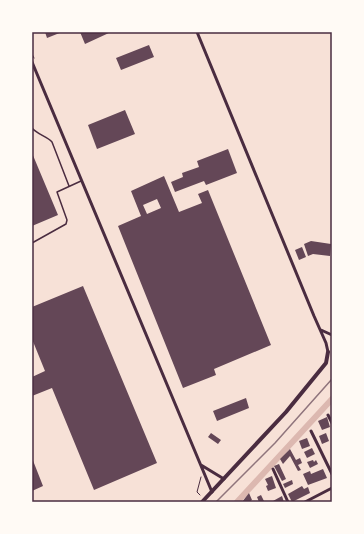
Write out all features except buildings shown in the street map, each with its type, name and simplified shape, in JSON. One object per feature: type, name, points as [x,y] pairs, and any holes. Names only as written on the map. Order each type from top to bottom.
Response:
[{"type":"street","points":[[197,32],[326,342],[328,352],[326,363],[286,412],[202,502]]},
{"type":"street","points":[[32,62],[212,493]]},
{"type":"street","points":[[320,330],[332,335]]},
{"type":"street","points":[[328,415],[332,423]]},
{"type":"street","points":[[311,431],[332,474]]},
{"type":"street","points":[[199,464],[224,480]]},
{"type":"street","points":[[273,469],[288,502]]},
{"type":"street","points":[[305,502],[332,488]]},
{"type":"lane","points":[[32,128],[38,134],[49,138],[52,142],[69,186]]},
{"type":"lane","points":[[32,243],[66,224],[67,220],[57,192],[81,181]]},
{"type":"path","points":[[199,482],[197,492],[201,496]]},
{"type":"waterway","points":[[237,502],[332,399]]},
{"type":"railway","points":[[216,502],[275,443],[332,379]]}]
